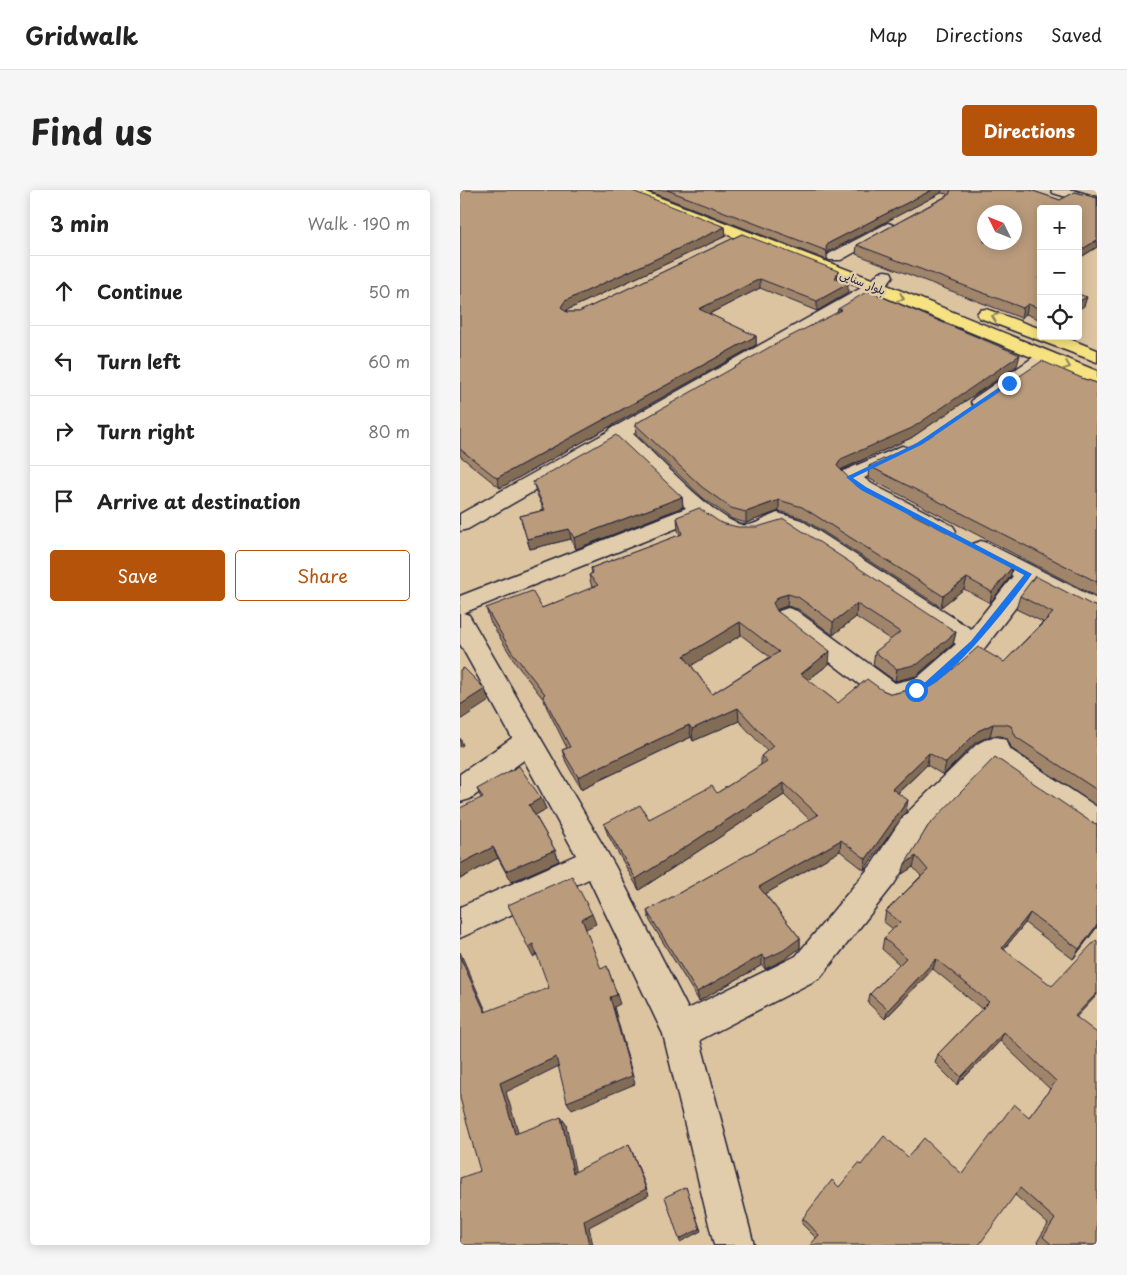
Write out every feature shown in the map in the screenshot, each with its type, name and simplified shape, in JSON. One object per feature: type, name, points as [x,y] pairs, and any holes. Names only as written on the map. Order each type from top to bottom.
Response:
[{"type":"main road","name":"بلوار سنایی","points":[[627,190],[744,235],[880,281],[949,300]]},
{"type":"main road","name":"بلوار سنایی","points":[[659,190],[835,257],[880,281],[1045,358],[1097,378]]},
{"type":"main road","points":[[967,307],[1037,333]]},
{"type":"main road","points":[[1055,340],[1097,356]]},
{"type":"street","points":[[1058,190],[1097,202]]},
{"type":"street","points":[[835,257],[901,221]]},
{"type":"street","points":[[726,244],[744,235]]},
{"type":"street","points":[[460,524],[880,281]]},
{"type":"street","points":[[968,411],[1045,358]]},
{"type":"street","points":[[618,432],[717,523],[739,532],[760,530],[778,520],[793,525],[974,643]]},
{"type":"street","points":[[919,444],[849,477],[864,488],[1097,610]]},
{"type":"street","points":[[460,605],[702,510]]},
{"type":"street","points":[[788,617],[891,694],[925,687],[974,643],[1028,574]]},
{"type":"street","points":[[460,621],[595,861],[680,1031],[734,1245]]},
{"type":"street","points":[[460,790],[528,742]]},
{"type":"street","points":[[680,1031],[808,967],[883,874],[913,827],[986,753],[995,747],[1001,758],[1097,824]]},
{"type":"street","points":[[460,923],[595,861]]},
{"type":"building","points":[[460,190],[630,190],[725,227],[565,301],[561,307],[566,312],[579,312],[742,234],[838,271],[835,279],[848,284],[817,301],[760,279],[699,309],[756,336],[497,478],[460,449]]},
{"type":"building","points":[[667,190],[932,190],[829,243],[826,247],[827,251]]},
{"type":"building","points":[[951,190],[1030,190],[1060,200],[1075,192],[1097,198],[1097,240],[1082,249],[1082,205],[1037,205],[1037,307],[1028,304],[1023,308],[857,245],[949,195]]},
{"type":"building","points":[[868,291],[1020,355],[912,428],[841,459],[837,466],[856,485],[1013,566],[992,592],[967,578],[943,596],[802,507],[779,500],[746,512],[731,508],[702,487],[635,424],[775,344],[842,310],[838,309]]},
{"type":"building","points":[[1042,361],[1097,383],[1097,582],[869,466],[929,437]]},
{"type":"building","points":[[616,435],[682,497],[574,538],[569,529],[527,539],[520,516],[545,510],[533,482]]},
{"type":"building","points":[[699,508],[721,523],[738,527],[757,527],[784,519],[956,632],[918,664],[897,669],[875,652],[900,632],[857,604],[833,622],[798,597],[788,594],[778,597],[773,603],[777,611],[830,651],[801,674],[838,703],[867,679],[882,690],[892,694],[937,683],[978,647],[1004,662],[1053,613],[1020,596],[1035,576],[1097,607],[1097,790],[1016,737],[1011,726],[1005,724],[993,724],[978,731],[946,763],[929,753],[892,789],[908,800],[866,859],[841,840],[759,887],[800,938],[784,950],[765,959],[762,955],[697,992],[647,911],[818,815],[784,783],[636,879],[604,824],[640,805],[649,819],[712,786],[717,793],[767,761],[761,756],[773,746],[738,708],[692,729],[689,725],[578,777],[562,750],[570,747],[543,696],[545,694],[512,652],[486,608],[532,591],[542,608],[598,585],[589,575],[593,573],[591,568],[682,534],[677,517]],"holes":[[[740,622],[779,652],[712,694],[684,656]]]},
{"type":"building","points":[[464,668],[485,689],[460,705],[460,670]]},
{"type":"building","points":[[995,757],[1091,822],[1097,824],[1097,925],[1079,949],[1030,913],[1002,948],[1052,986],[1097,941],[1097,993],[1075,1016],[1097,1033],[1097,1245],[1052,1245],[1043,1237],[1055,1219],[1020,1188],[979,1245],[810,1245],[819,1235],[803,1218],[832,1180],[839,1187],[859,1163],[861,1165],[884,1136],[908,1157],[924,1138],[962,1174],[1014,1104],[1029,1117],[1056,1081],[1004,1032],[961,1077],[938,1054],[989,1002],[936,959],[888,1010],[870,994],[906,958],[884,938],[900,922],[886,911],[928,870],[916,856],[905,864],[928,826]]},
{"type":"building","points":[[519,766],[541,798],[529,805],[555,850],[506,871],[493,847],[460,864],[460,808],[483,797],[477,789]]},
{"type":"building","points":[[572,876],[592,914],[582,919],[601,969],[607,966],[617,995],[610,997],[632,1076],[567,1102],[556,1057],[500,1083],[515,1134],[561,1117],[573,1173],[629,1144],[646,1189],[584,1221],[589,1245],[460,1245],[460,1178],[480,1171],[460,1098],[460,957],[485,1012],[549,988],[533,944],[528,947],[508,905]]},
{"type":"building","points":[[686,1187],[700,1229],[679,1239],[665,1197]]},
{"type":"route","points":[[916,690],[925,687],[974,643],[1028,574],[864,488],[849,477],[919,444],[1009,383]]}]
